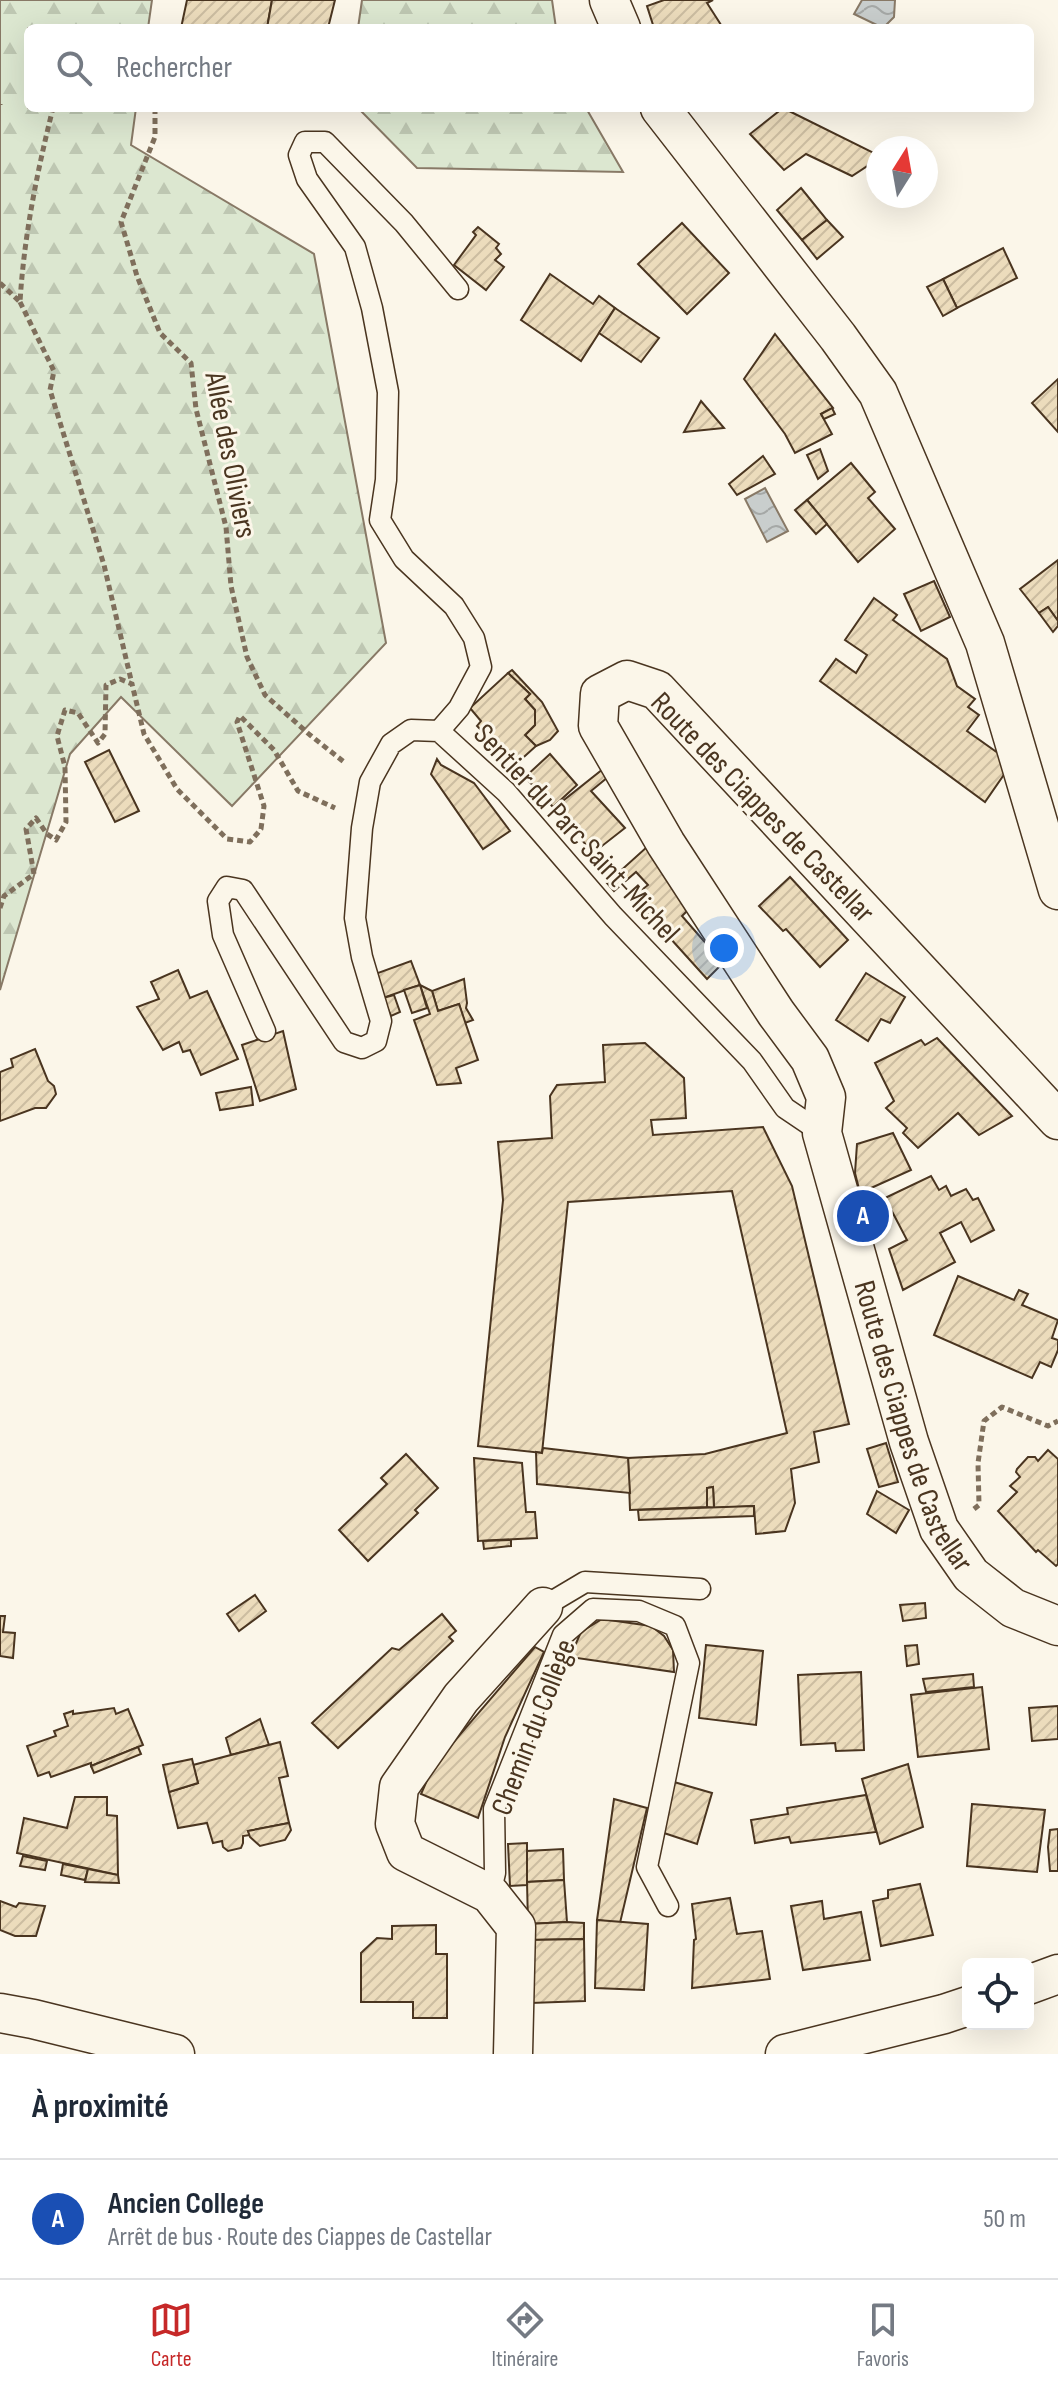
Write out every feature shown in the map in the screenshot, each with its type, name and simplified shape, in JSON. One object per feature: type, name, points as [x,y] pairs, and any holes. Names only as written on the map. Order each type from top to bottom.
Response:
[{"type":"street","points":[[609,0],[619,24]]},
{"type":"street","points":[[663,112],[878,393],[985,643],[1058,890]]},
{"type":"street","name":"Route des Ciappes de Castellar","points":[[1058,1120],[657,690],[627,680],[600,694],[598,726],[666,844],[776,1013],[810,1059],[826,1097],[822,1133],[909,1442],[939,1529],[971,1575],[1013,1608],[1058,1626]]},
{"type":"street","name":"Chemin du Collège","points":[[513,2054],[516,1927],[490,1894],[406,1852],[395,1824],[399,1787],[461,1698],[543,1607]]},
{"type":"street","points":[[1034,1983],[1058,1974]]},
{"type":"street","points":[[785,2054],[962,2008]]},
{"type":"street","points":[[16,2016],[175,2054]]},
{"type":"lane","points":[[439,731],[459,708],[481,667],[474,638],[454,606],[404,559],[380,520],[386,480],[388,392],[372,308],[355,247],[307,179],[299,155],[305,142],[325,142],[333,149],[404,223],[458,289]]},
{"type":"lane","name":"Sentier du Parc Saint-Michel","points":[[265,1031],[223,935],[218,901],[227,887],[243,890],[344,1042],[362,1048],[376,1041],[381,1021],[362,957],[355,918],[362,828],[370,782],[391,744],[411,730],[439,731],[506,792],[613,916],[752,1061],[785,1108],[822,1133]]},
{"type":"lane","name":"Chemin du Collège","points":[[543,1607],[585,1582],[700,1589]]},
{"type":"lane","name":"Chemin du Collège","points":[[490,1894],[495,1873],[494,1809],[563,1635],[593,1609],[639,1611],[675,1626],[689,1663],[647,1867],[668,1906]]},
{"type":"path","points":[[20,302],[22,263],[38,167],[52,112]]},
{"type":"path","name":"Allée des Oliviers","points":[[155,112],[155,137],[121,222],[137,276],[160,333],[191,363],[196,409],[226,527],[231,586],[247,657],[265,695],[370,782]]},
{"type":"path","points":[[0,283],[20,302],[54,371],[50,390],[104,565],[144,734],[177,789],[227,839],[250,842],[261,829],[264,806],[237,722],[240,716],[274,750],[298,791],[335,808],[358,798],[370,782]]},
{"type":"path","points":[[0,908],[4,896],[34,874],[26,829],[36,818],[47,834],[56,840],[66,822],[65,767],[57,736],[65,710],[78,713],[98,743],[105,734],[106,685],[120,679],[132,684]]},
{"type":"path","points":[[965,1515],[979,1505],[978,1463],[984,1421],[1002,1407],[1048,1426],[1058,1421]]},
{"type":"green space","points":[[0,0],[152,0],[149,24],[24,24],[24,112],[135,112],[131,145],[314,254],[386,643],[232,806],[121,697],[70,754],[0,990]]},
{"type":"green space","points":[[362,0],[552,0],[555,24],[359,24]]},
{"type":"green space","points":[[362,112],[588,112],[623,172],[417,168]]},
{"type":"water","points":[[862,0],[895,0],[894,17],[887,24],[875,24],[854,14]]},
{"type":"water","points":[[765,488],[788,531],[767,542],[745,499]]},
{"type":"building","points":[[187,0],[272,0],[268,24],[182,24]]},
{"type":"building","points":[[272,0],[335,0],[329,24],[268,24]]},
{"type":"building","points":[[664,0],[713,0],[707,3],[720,24],[653,24],[647,6]]},
{"type":"building","points":[[778,112],[791,112],[866,149],[866,167],[852,176],[806,154],[784,170],[750,134]]},
{"type":"building","points":[[801,188],[827,220],[802,240],[777,210]]},
{"type":"building","points":[[827,220],[843,237],[817,259],[802,240]]},
{"type":"building","points":[[682,223],[729,273],[687,314],[638,264]]},
{"type":"building","points":[[478,227],[499,244],[496,248],[501,254],[495,260],[504,267],[486,290],[454,265],[476,235],[473,232]]},
{"type":"building","points":[[1003,248],[1017,278],[957,308],[943,279]]},
{"type":"building","points":[[550,274],[593,304],[599,296],[615,308],[581,361],[521,320]]},
{"type":"building","points":[[943,279],[957,308],[943,316],[927,287]]},
{"type":"building","points":[[615,308],[659,338],[641,362],[599,333]]},
{"type":"building","points":[[775,334],[833,408],[821,414],[832,434],[795,453],[785,434],[744,379]]},
{"type":"building","points":[[1058,379],[1058,432],[1032,403]]},
{"type":"building","points":[[701,401],[724,428],[684,432]]},
{"type":"building","points":[[832,408],[835,414],[824,419],[821,414]]},
{"type":"building","points":[[820,449],[828,471],[818,479],[807,455]]},
{"type":"building","points":[[763,456],[775,474],[737,495],[729,484]]},
{"type":"building","points":[[851,463],[875,492],[868,498],[895,529],[858,562],[807,500]]},
{"type":"building","points":[[807,500],[827,524],[816,534],[795,510]]},
{"type":"building","points":[[1058,560],[1058,621],[1048,607],[1039,613],[1020,589]]},
{"type":"building","points":[[934,581],[950,617],[921,631],[904,594]]},
{"type":"building","points":[[874,598],[897,615],[893,620],[947,659],[957,686],[975,699],[968,707],[979,715],[967,731],[1012,763],[985,802],[820,681],[836,659],[856,673],[867,655],[845,640]]},
{"type":"building","points":[[1048,607],[1058,621],[1053,632],[1039,613]]},
{"type":"building","points":[[512,670],[542,702],[558,731],[550,740],[536,746],[525,735],[535,725],[535,710],[525,699],[530,694],[508,673]]},
{"type":"building","points":[[508,673],[530,694],[525,699],[535,710],[535,725],[525,735],[536,746],[515,765],[477,726],[481,721],[470,708]]},
{"type":"building","points":[[109,750],[139,811],[115,822],[85,762]]},
{"type":"building","points":[[550,754],[577,785],[553,807],[525,777]]},
{"type":"building","points":[[437,759],[441,765],[474,783],[510,831],[483,849],[431,774]]},
{"type":"building","points":[[603,769],[608,777],[591,791],[625,828],[593,853],[554,808]]},
{"type":"building","points":[[648,846],[687,911],[682,916],[723,963],[707,979],[633,897],[648,885],[636,872],[614,891],[607,883]]},
{"type":"building","points":[[790,877],[848,940],[820,967],[786,929],[783,931],[759,906]]},
{"type":"building","points":[[411,961],[420,985],[383,998],[375,974]]},
{"type":"building","points":[[178,970],[190,998],[207,991],[238,1059],[201,1075],[190,1050],[183,1052],[179,1042],[163,1050],[137,1007],[159,999],[151,982]]},
{"type":"building","points":[[866,973],[905,997],[890,1023],[881,1019],[868,1041],[836,1020]]},
{"type":"building","points":[[464,979],[466,1008],[473,1020],[465,1023],[459,1004],[438,1011],[432,991]]},
{"type":"building","points":[[420,985],[432,991],[438,1011],[459,1004],[478,1060],[456,1068],[461,1083],[437,1085],[414,1020],[430,1014]]},
{"type":"building","points":[[420,985],[427,1008],[412,1013],[404,990]]},
{"type":"building","points":[[394,995],[400,1012],[391,1016],[383,998]]},
{"type":"building","points":[[283,1031],[296,1089],[260,1101],[242,1045]]},
{"type":"building","points":[[937,1038],[1012,1116],[979,1135],[958,1113],[918,1148],[903,1133],[907,1128],[886,1108],[894,1101],[875,1063],[921,1040],[925,1045]]},
{"type":"building","points":[[645,1043],[684,1078],[686,1118],[651,1120],[653,1135],[763,1127],[792,1186],[849,1424],[814,1432],[819,1462],[791,1469],[795,1503],[785,1531],[756,1534],[754,1506],[714,1508],[713,1487],[707,1488],[707,1507],[630,1510],[628,1458],[705,1454],[787,1433],[732,1191],[568,1202],[542,1453],[478,1446],[503,1200],[498,1142],[552,1138],[550,1096],[557,1085],[605,1082],[603,1045]]},
{"type":"building","points":[[35,1049],[56,1094],[46,1108],[35,1108],[0,1121],[0,1072],[13,1067],[11,1059]]},
{"type":"building","points":[[251,1087],[253,1105],[220,1110],[216,1093]]},
{"type":"building","points":[[893,1133],[911,1170],[860,1193],[855,1173],[857,1144]]},
{"type":"building","points":[[931,1176],[939,1190],[946,1186],[951,1196],[966,1189],[973,1200],[978,1198],[994,1230],[971,1242],[961,1222],[940,1233],[955,1262],[903,1290],[889,1249],[907,1240],[885,1198]]},
{"type":"building","points":[[958,1276],[1014,1300],[1019,1290],[1028,1294],[1022,1305],[1058,1320],[1052,1338],[1058,1340],[1058,1350],[1051,1367],[1040,1362],[1032,1378],[934,1335]]},
{"type":"building","points":[[886,1443],[898,1482],[879,1487],[867,1449]]},
{"type":"building","points":[[543,1448],[628,1458],[630,1493],[537,1484],[536,1452],[542,1453]]},
{"type":"building","points":[[1048,1450],[1058,1459],[1056,1566],[1038,1550],[1036,1552],[998,1511],[1017,1492],[1010,1486],[1020,1477],[1017,1469],[1028,1457],[1035,1457],[1038,1461]]},
{"type":"building","points":[[406,1454],[438,1488],[415,1510],[418,1513],[368,1561],[339,1530],[387,1484],[381,1478]]},
{"type":"building","points":[[474,1458],[522,1463],[526,1512],[535,1512],[537,1538],[478,1541]]},
{"type":"building","points":[[713,1487],[714,1508],[707,1507],[707,1488]]},
{"type":"building","points":[[877,1491],[909,1510],[896,1533],[867,1514]]},
{"type":"building","points":[[754,1506],[754,1516],[639,1520],[638,1510]]},
{"type":"building","points":[[511,1540],[511,1546],[484,1549],[483,1541]]},
{"type":"building","points":[[255,1595],[266,1611],[239,1631],[227,1614]]},
{"type":"building","points":[[925,1603],[926,1618],[903,1621],[900,1605]]},
{"type":"building","points":[[442,1614],[456,1631],[449,1637],[453,1641],[338,1748],[312,1723],[392,1648],[399,1650]]},
{"type":"building","points":[[0,1616],[5,1616],[3,1632],[15,1633],[13,1658],[0,1656]]},
{"type":"building","points":[[602,1619],[651,1626],[664,1636],[673,1650],[674,1672],[570,1657],[581,1632]]},
{"type":"building","points":[[706,1645],[763,1651],[756,1725],[699,1718]]},
{"type":"building","points":[[917,1645],[919,1664],[907,1666],[905,1646]]},
{"type":"building","points":[[535,1647],[544,1652],[505,1737],[478,1818],[421,1794],[451,1745]]},
{"type":"building","points":[[861,1672],[864,1750],[836,1751],[835,1743],[801,1745],[798,1675]]},
{"type":"building","points":[[973,1674],[974,1687],[926,1692],[923,1679]]},
{"type":"building","points":[[982,1687],[989,1749],[918,1757],[911,1695]]},
{"type":"building","points":[[1058,1706],[1058,1739],[1032,1741],[1029,1708]]},
{"type":"building","points":[[114,1708],[116,1714],[128,1709],[143,1745],[91,1766],[91,1763],[51,1777],[49,1772],[38,1776],[27,1746],[56,1736],[54,1731],[68,1726],[64,1714]]},
{"type":"building","points":[[260,1719],[269,1745],[231,1755],[226,1738]]},
{"type":"building","points":[[280,1742],[288,1776],[279,1778],[289,1823],[248,1831],[250,1835],[243,1836],[241,1848],[228,1851],[222,1841],[213,1843],[207,1823],[178,1828],[169,1792],[198,1783],[193,1765]]},
{"type":"building","points":[[138,1747],[141,1754],[94,1773],[91,1766]]},
{"type":"building","points":[[192,1759],[198,1783],[169,1792],[163,1765]]},
{"type":"building","points":[[908,1764],[923,1827],[880,1844],[862,1779]]},
{"type":"building","points":[[674,1782],[712,1793],[697,1844],[661,1832]]},
{"type":"building","points":[[866,1795],[876,1832],[791,1843],[789,1837],[755,1843],[751,1820],[788,1814],[787,1808]]},
{"type":"building","points":[[75,1797],[107,1797],[107,1815],[117,1816],[118,1875],[17,1853],[24,1818],[67,1828]]},
{"type":"building","points":[[614,1799],[647,1808],[620,1923],[597,1920]]},
{"type":"building","points":[[972,1804],[1045,1810],[1037,1872],[967,1866]]},
{"type":"building","points":[[289,1823],[291,1830],[285,1840],[260,1846],[248,1831]]},
{"type":"building","points":[[1058,1829],[1058,1871],[1050,1871],[1050,1830]]},
{"type":"building","points":[[527,1843],[527,1885],[510,1886],[508,1844]]},
{"type":"building","points":[[563,1849],[564,1880],[527,1882],[527,1851]]},
{"type":"building","points":[[23,1856],[47,1861],[45,1870],[20,1866]]},
{"type":"building","points":[[63,1864],[88,1869],[85,1880],[61,1875]]},
{"type":"building","points":[[88,1869],[118,1875],[119,1883],[85,1882]]},
{"type":"building","points":[[564,1880],[567,1922],[528,1924],[527,1882]]},
{"type":"building","points":[[920,1884],[933,1935],[881,1946],[873,1901],[888,1898],[888,1890]]},
{"type":"building","points":[[730,1898],[737,1934],[762,1931],[770,1979],[692,1988],[696,1939],[692,1904]]},
{"type":"building","points":[[0,1901],[16,1907],[19,1903],[45,1906],[36,1936],[15,1936],[0,1930]]},
{"type":"building","points":[[822,1901],[824,1919],[861,1912],[870,1960],[803,1970],[791,1906]]},
{"type":"building","points":[[597,1920],[648,1924],[644,1990],[595,1988]]},
{"type":"building","points":[[584,1923],[584,1939],[529,1940],[528,1924]]},
{"type":"building","points":[[436,1925],[436,1954],[447,1954],[447,2018],[413,2018],[413,2002],[361,2002],[361,1953],[377,1938],[392,1939],[392,1926]]},
{"type":"building","points":[[584,1939],[585,2001],[531,2003],[529,1940]]},
{"type":"place","name":"Ancien College","points":[[863,1216]]}]
